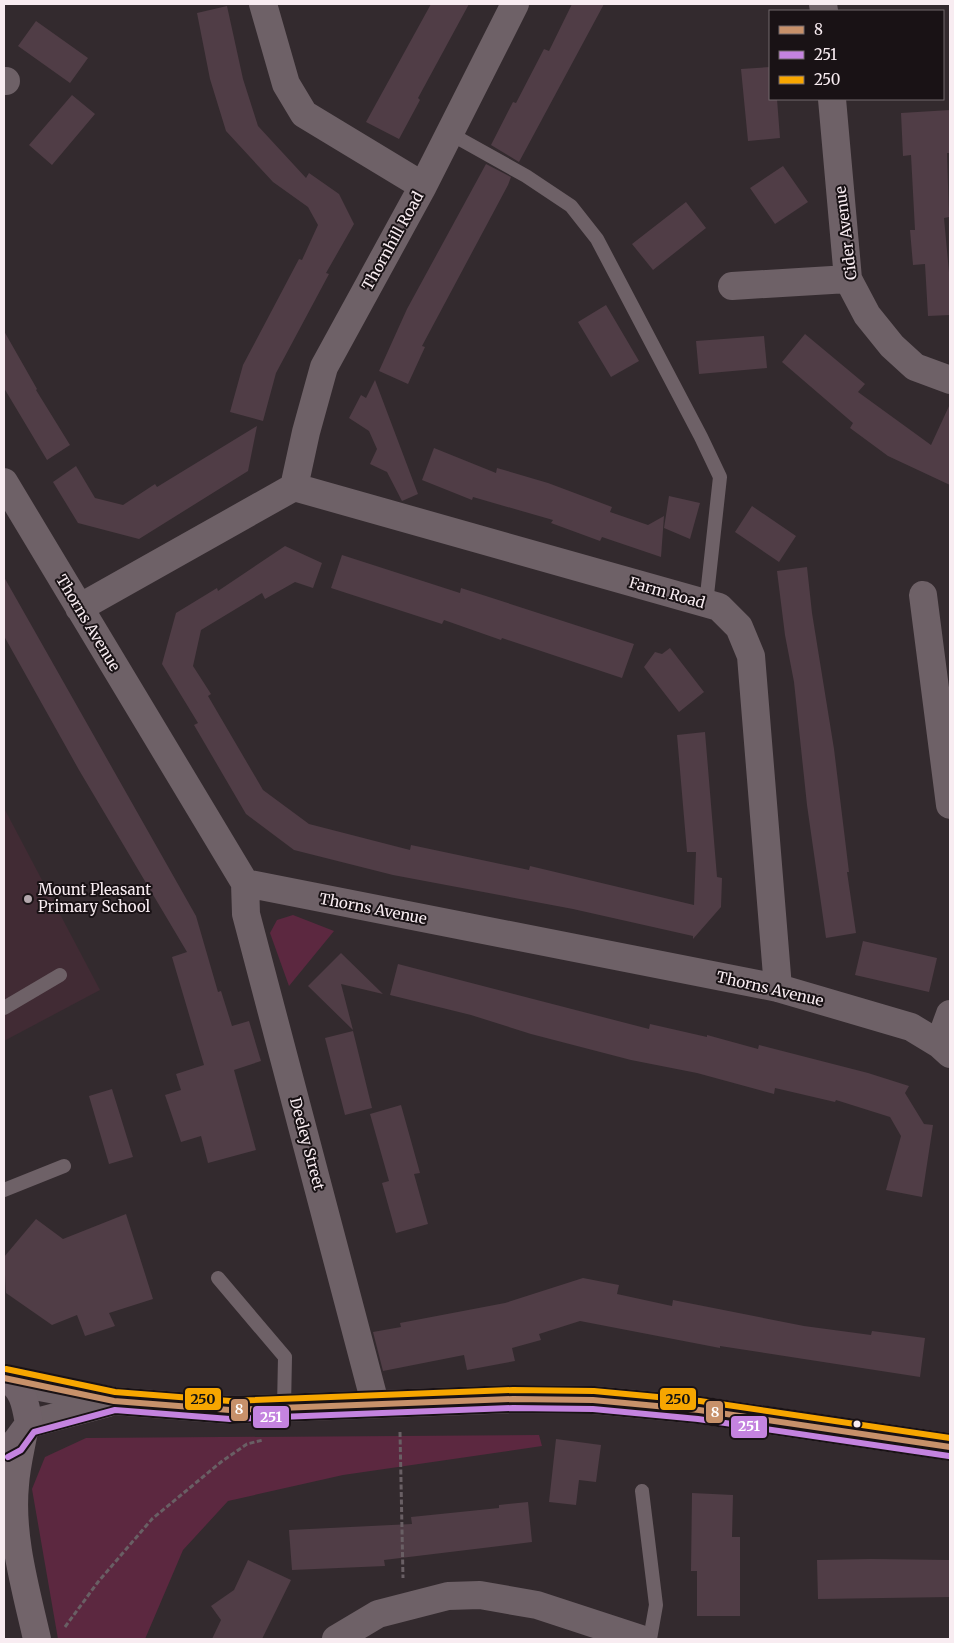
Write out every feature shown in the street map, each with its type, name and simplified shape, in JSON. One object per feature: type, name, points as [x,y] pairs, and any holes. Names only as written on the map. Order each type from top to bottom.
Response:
[{"type":"main road","points":[[8,1380],[25,1402],[19,1436],[15,1485],[9,1506],[37,1639]]},
{"type":"street","points":[[263,4],[286,84],[304,114],[422,186]]},
{"type":"street","name":"Thornhill Road","points":[[294,486],[306,432],[324,367],[422,186],[515,4]]},
{"type":"street","name":"Cider Avenue","points":[[832,100],[848,280],[867,315],[892,346],[915,366],[950,380]]},
{"type":"street","points":[[732,286],[848,280]]},
{"type":"street","name":"Thorns Avenue","points":[[4,482],[244,884],[778,988],[911,1027],[945,1049]]},
{"type":"street","points":[[79,608],[294,486]]},
{"type":"street","name":"Farm Road","points":[[294,486],[719,607],[739,627],[751,656],[778,988]]},
{"type":"street","points":[[923,595],[950,805]]},
{"type":"street","name":"Deeley Street","points":[[244,884],[246,914],[375,1403]]},
{"type":"street","points":[[945,1049],[950,1014]]},
{"type":"street","points":[[8,1380],[114,1401],[230,1410],[284,1406],[513,1399],[593,1400],[699,1410],[950,1441]]},
{"type":"street","points":[[19,1436],[114,1401]]},
{"type":"street","points":[[336,1639],[378,1614],[448,1596],[480,1595],[537,1605],[641,1639]]},
{"type":"lane","points":[[449,133],[526,176],[570,206],[597,239],[720,477],[706,604]]},
{"type":"lane","points":[[4,1008],[60,975]]},
{"type":"lane","points":[[4,1190],[64,1166]]},
{"type":"lane","points":[[218,1278],[285,1357],[284,1406]]},
{"type":"lane","points":[[642,1491],[656,1605],[650,1639]]},
{"type":"path","points":[[400,1432],[402,1553]]},
{"type":"path","points":[[63,1630],[98,1582],[152,1519],[221,1462],[247,1444]]},
{"type":"shaded area","name":"Mount Pleasant Primary School","points":[[4,808],[100,990],[4,1041]]},
{"type":"shaded area","points":[[293,915],[334,931],[289,986],[270,933],[277,920]]},
{"type":"shaded area","points":[[539,1435],[542,1446],[343,1475],[228,1501],[183,1550],[145,1639],[58,1639],[32,1489],[45,1457],[86,1438]]},
{"type":"building","points":[[431,4],[469,4],[418,98],[420,100],[399,139],[366,122]]},
{"type":"building","points":[[572,4],[604,4],[519,162],[491,145],[513,102],[516,103],[544,49],[549,51]]},
{"type":"building","points":[[227,6],[243,79],[258,126],[306,178],[309,173],[339,194],[354,224],[326,273],[329,274],[276,373],[263,421],[230,412],[243,365],[299,259],[302,260],[318,225],[308,207],[273,182],[226,131],[210,79],[197,13]]},
{"type":"building","points":[[36,21],[88,58],[70,83],[18,46]]},
{"type":"building","points":[[769,67],[769,100],[777,100],[780,138],[748,141],[741,69]]},
{"type":"building","points":[[72,95],[95,114],[52,165],[29,145]]},
{"type":"building","points":[[950,110],[950,153],[947,153],[949,217],[944,218],[950,283],[950,315],[928,316],[925,264],[913,265],[910,230],[915,230],[911,155],[903,156],[901,113]]},
{"type":"building","points":[[486,164],[511,177],[422,346],[425,347],[408,384],[379,371],[407,309]]},
{"type":"building","points":[[783,166],[808,202],[775,224],[750,188]]},
{"type":"building","points":[[686,202],[706,228],[653,270],[632,244]]},
{"type":"building","points":[[606,305],[639,361],[611,377],[578,322]]},
{"type":"building","points":[[4,331],[36,390],[70,445],[47,460],[4,388]]},
{"type":"building","points":[[805,334],[865,384],[858,392],[931,445],[950,404],[950,485],[888,456],[850,428],[853,423],[782,362]]},
{"type":"building","points":[[764,336],[767,368],[699,374],[696,341]]},
{"type":"building","points":[[375,380],[418,494],[402,501],[387,472],[370,464],[377,449],[369,431],[349,418],[361,395],[366,398]]},
{"type":"building","points":[[257,426],[248,471],[139,539],[78,523],[53,482],[76,466],[95,498],[123,505],[155,484],[157,487]]},
{"type":"building","points":[[434,448],[496,473],[497,468],[548,483],[612,507],[610,512],[648,525],[664,516],[661,557],[602,537],[600,541],[551,523],[553,520],[473,497],[472,500],[422,480]]},
{"type":"building","points":[[669,496],[700,503],[690,539],[664,528]]},
{"type":"building","points":[[752,506],[796,536],[779,562],[735,532]]},
{"type":"building","points":[[285,546],[322,563],[313,588],[295,582],[265,599],[262,593],[201,630],[193,666],[211,694],[208,696],[263,790],[309,824],[410,850],[411,845],[529,870],[530,866],[694,905],[696,852],[687,852],[677,735],[705,732],[717,877],[722,878],[721,907],[693,939],[693,936],[573,909],[393,875],[294,850],[246,814],[194,725],[198,723],[162,664],[176,613],[217,588],[218,591]]},
{"type":"building","points":[[342,555],[460,593],[461,588],[634,644],[622,678],[444,620],[442,624],[331,588]]},
{"type":"building","points":[[807,567],[812,613],[834,749],[849,872],[847,872],[856,933],[826,938],[807,805],[794,682],[785,635],[777,571]]},
{"type":"building","points":[[4,577],[196,916],[218,992],[221,991],[232,1026],[249,1021],[261,1061],[234,1070],[256,1150],[208,1163],[201,1136],[181,1142],[165,1095],[181,1090],[176,1074],[204,1065],[172,957],[187,952],[79,770],[4,636]]},
{"type":"building","points":[[670,648],[704,692],[679,712],[644,667],[655,652],[662,654]]},
{"type":"building","points":[[863,941],[937,958],[929,992],[855,975]]},
{"type":"building","points":[[341,953],[383,994],[341,984],[353,1030],[308,986]]},
{"type":"building","points":[[398,964],[649,1029],[650,1024],[707,1037],[707,1035],[758,1049],[759,1045],[868,1073],[909,1086],[905,1093],[924,1124],[933,1125],[922,1197],[886,1190],[901,1136],[890,1117],[836,1100],[835,1102],[775,1088],[774,1094],[697,1073],[631,1060],[531,1034],[471,1015],[390,995]]},
{"type":"building","points":[[353,1031],[372,1108],[345,1115],[325,1038]]},
{"type":"building","points":[[112,1089],[133,1157],[109,1164],[89,1096]]},
{"type":"building","points":[[401,1105],[420,1173],[414,1174],[428,1224],[396,1233],[382,1183],[389,1181],[370,1114]]},
{"type":"building","points":[[126,1214],[153,1299],[109,1313],[115,1326],[85,1336],[77,1315],[52,1325],[6,1293],[4,1257],[36,1219],[63,1239]]},
{"type":"building","points":[[583,1278],[619,1285],[617,1294],[672,1306],[673,1300],[804,1326],[871,1335],[872,1331],[925,1338],[920,1377],[720,1346],[720,1348],[580,1321],[539,1334],[541,1340],[512,1348],[515,1361],[467,1370],[464,1355],[383,1371],[373,1332],[401,1327],[400,1323],[505,1303]]},
{"type":"building","points":[[556,1439],[601,1445],[596,1482],[579,1480],[576,1505],[549,1502]]},
{"type":"building","points":[[692,1493],[733,1495],[732,1537],[740,1537],[740,1616],[697,1616],[697,1571],[691,1571]]},
{"type":"building","points":[[528,1502],[532,1542],[384,1560],[385,1566],[292,1570],[289,1530],[412,1524],[411,1517],[499,1508],[499,1505]]},
{"type":"building","points":[[248,1560],[291,1580],[262,1639],[212,1639],[221,1620],[211,1606],[234,1590]]},
{"type":"building","points":[[817,1560],[950,1560],[950,1597],[818,1599]]},
{"type":"transit line","name":"250","points":[[6,1369],[115,1392],[230,1401],[513,1390],[594,1391],[700,1401],[950,1438]]},
{"type":"transit line","name":"8","points":[[4,1378],[114,1401],[230,1410],[513,1399],[593,1400],[699,1410],[950,1447]]},
{"type":"transit line","name":"251","points":[[8,1457],[21,1450],[34,1432],[115,1410],[230,1419],[513,1408],[593,1409],[698,1419],[949,1456]]},
{"type":"place","name":"Mount Pleasant Primary School","points":[[28,899]]}]
